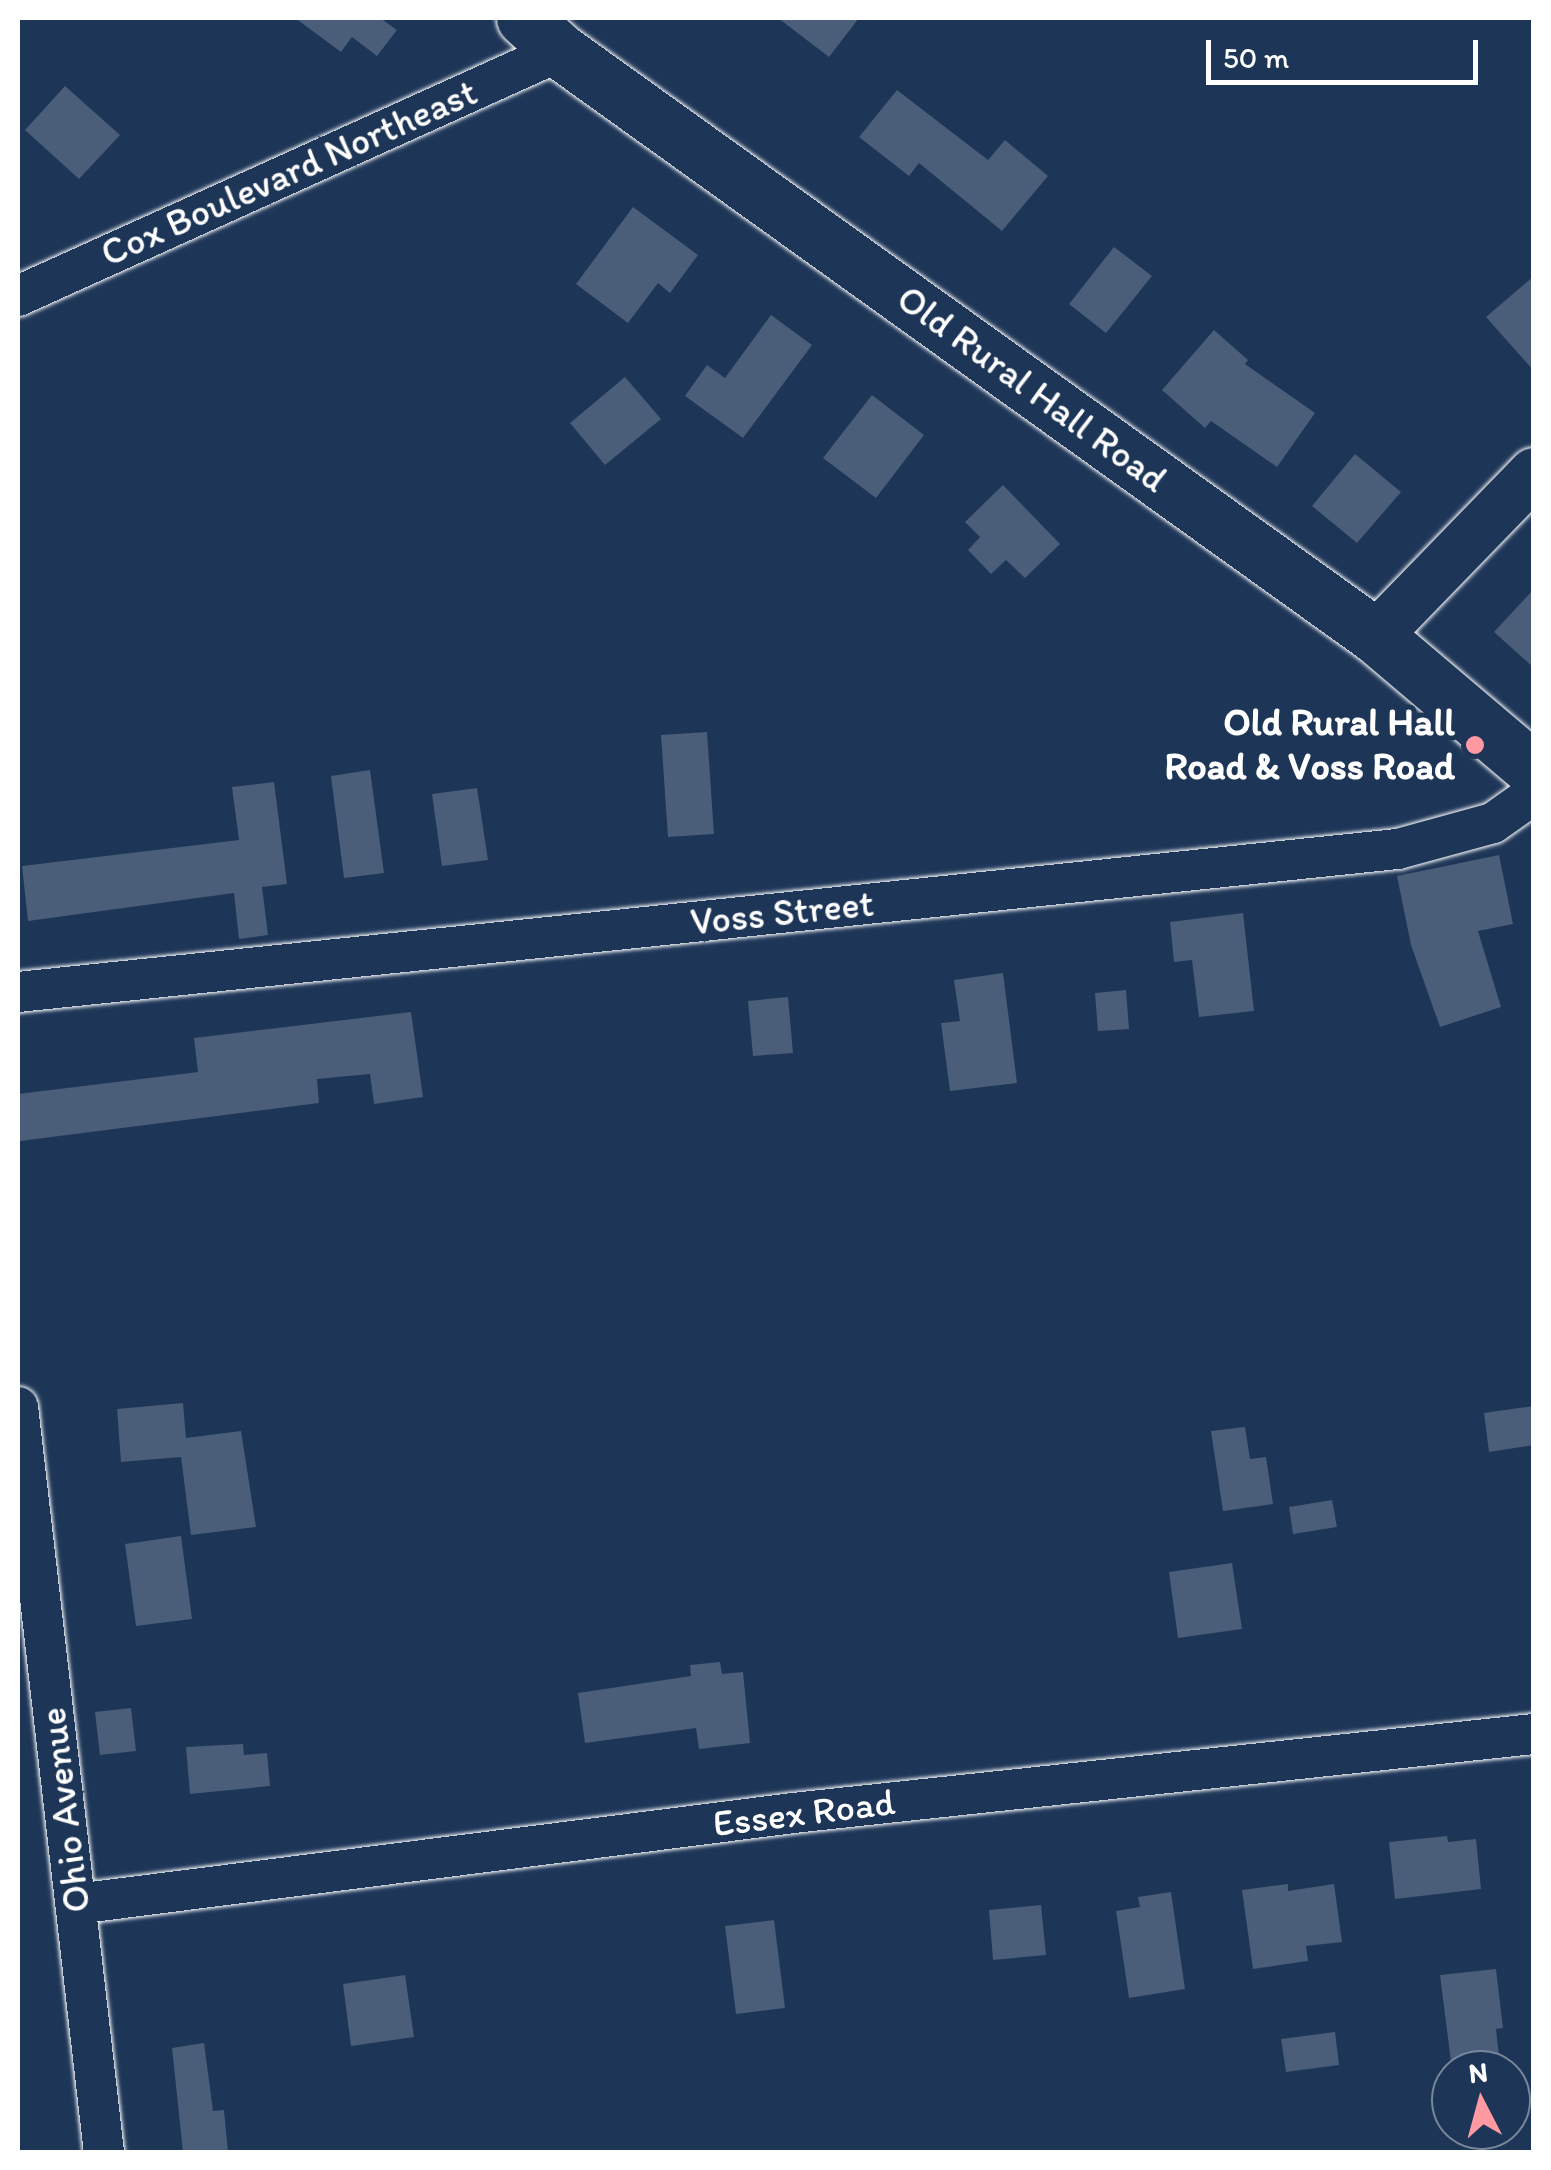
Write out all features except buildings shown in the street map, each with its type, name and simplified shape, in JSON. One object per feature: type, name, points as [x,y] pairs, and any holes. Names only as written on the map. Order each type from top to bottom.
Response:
[{"type":"main road","name":"Old Rural Hall Road","points":[[542,34],[1376,636],[1534,770]]},
{"type":"street","name":"Cox Boulevard Northeast","points":[[18,296],[542,34]]},
{"type":"street","points":[[1376,636],[1534,472]]},
{"type":"street","name":"Voss Street","points":[[18,992],[1398,849],[1493,823],[1534,794]]},
{"type":"street","name":"Ohio Avenue","points":[[18,1408],[104,2152]]},
{"type":"street","name":"Essex Road","points":[[76,1904],[794,1813],[1534,1734]]},
{"type":"place","name":"Old Rural Hall Road & Voss Road","points":[[1475,745]]}]
